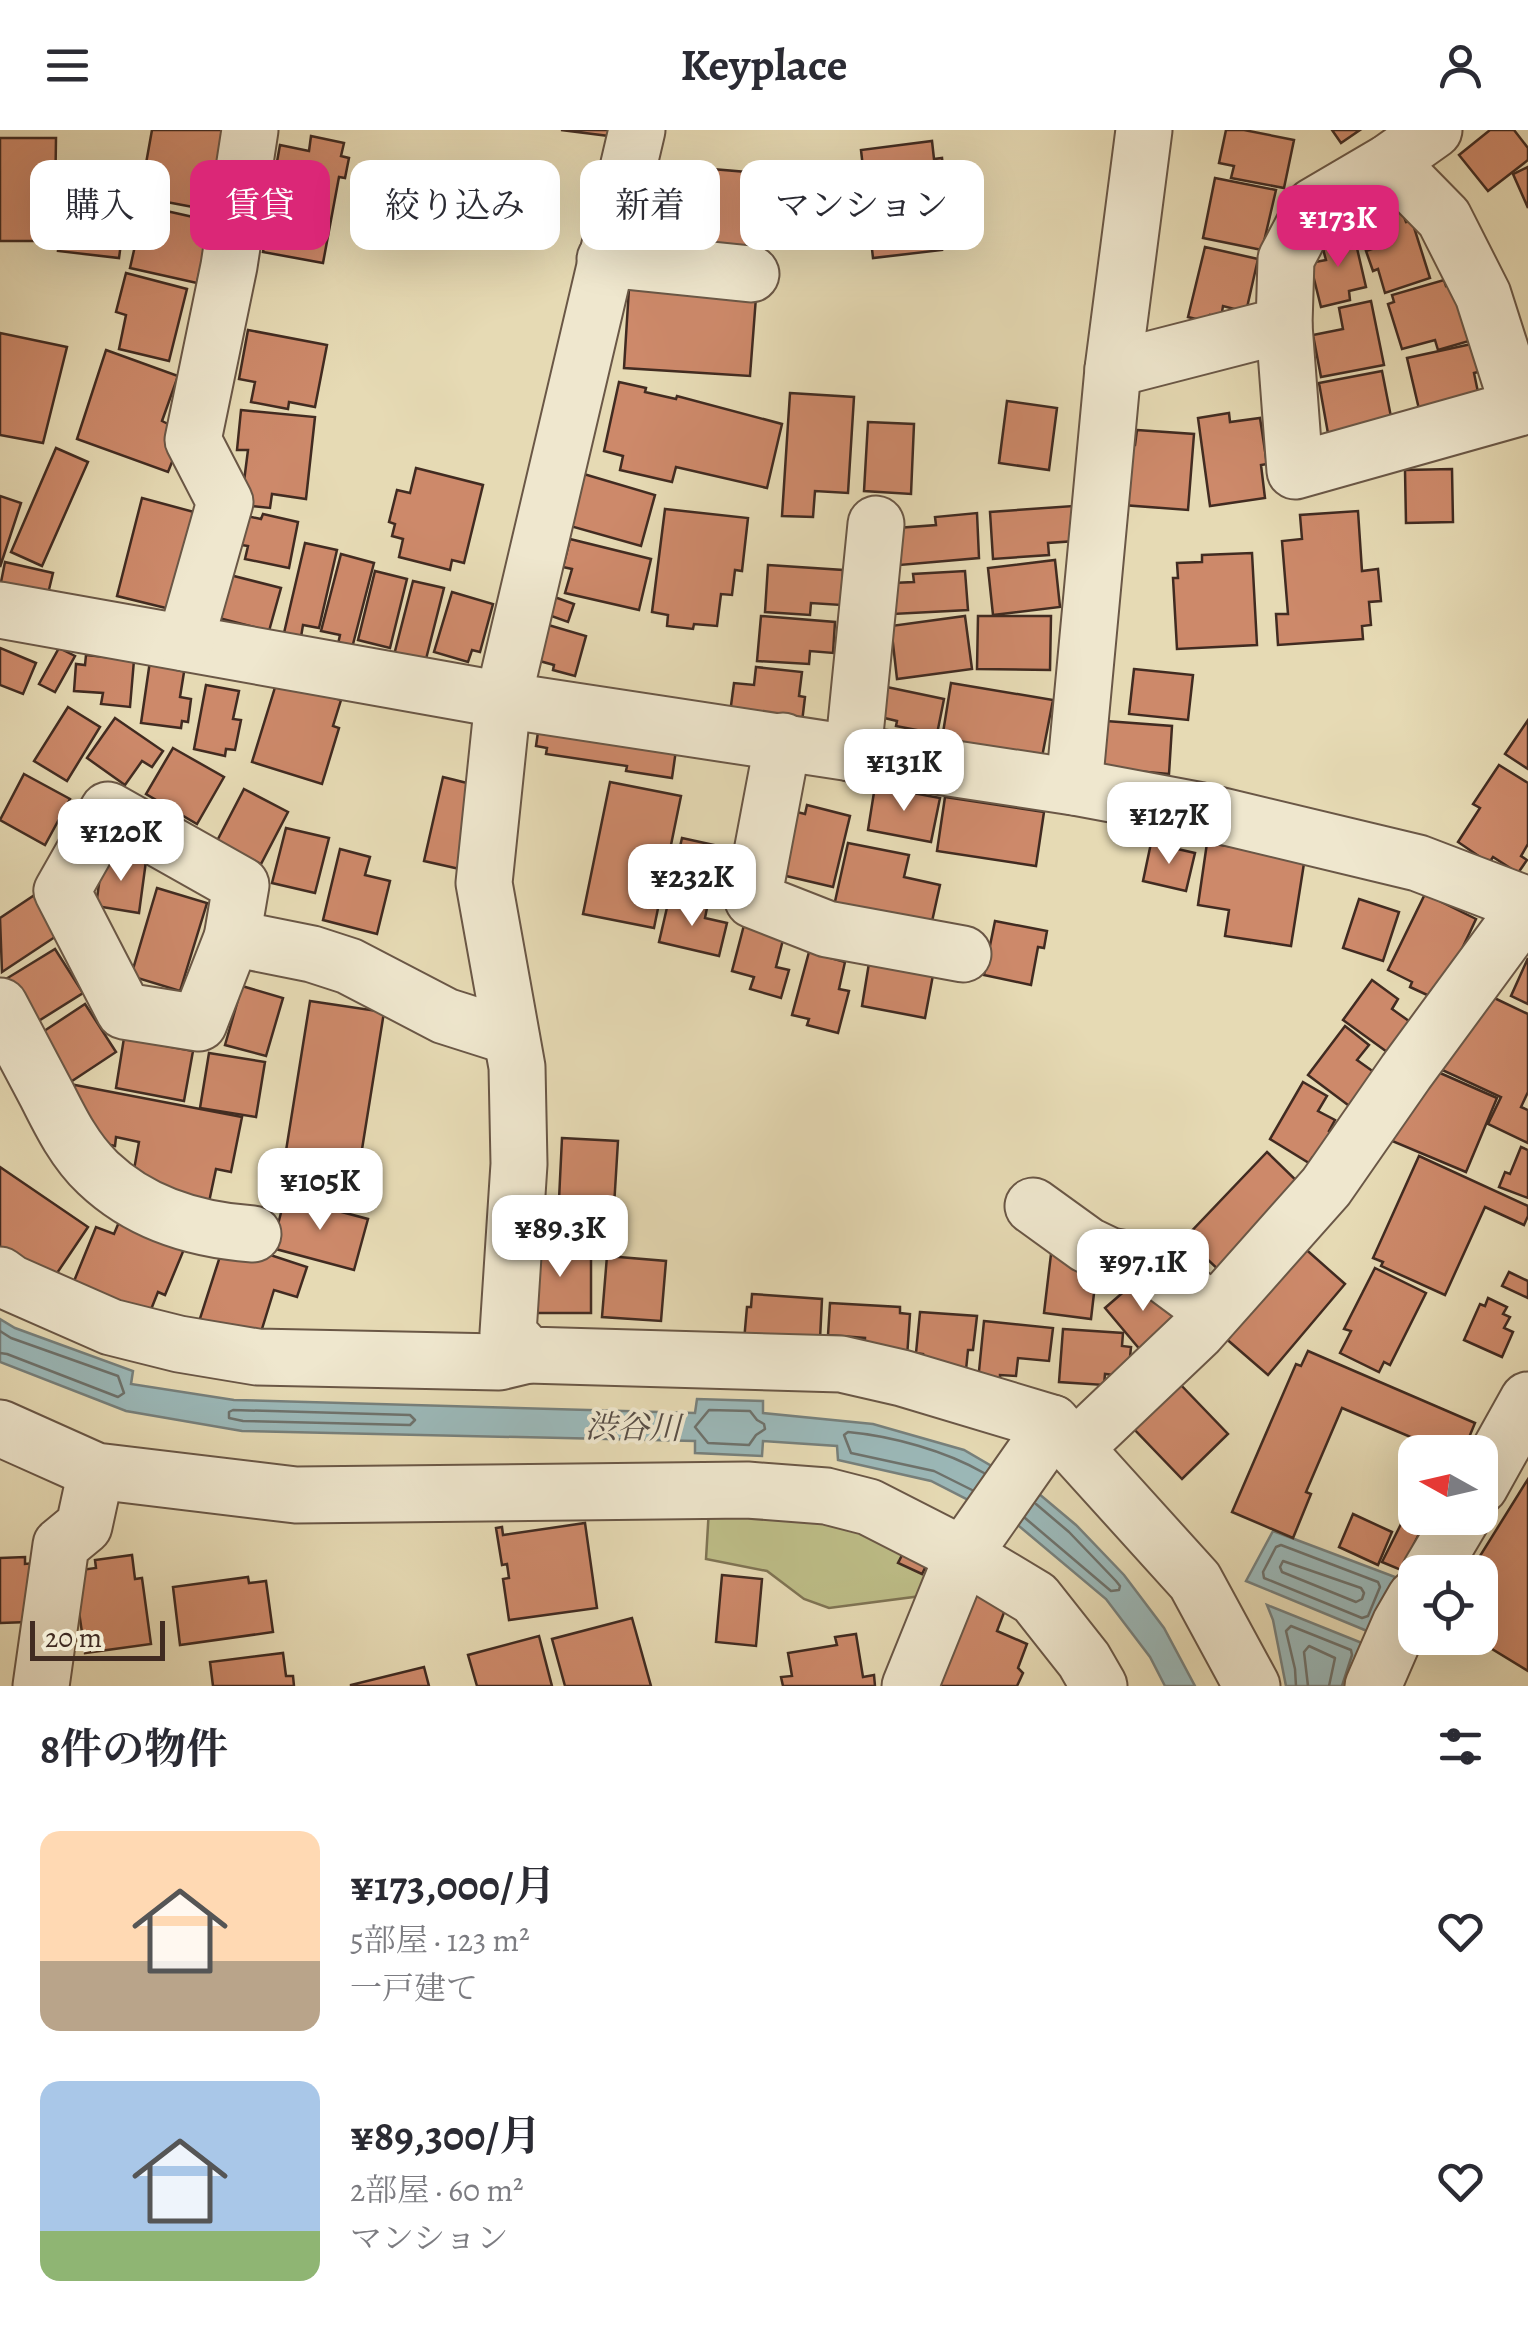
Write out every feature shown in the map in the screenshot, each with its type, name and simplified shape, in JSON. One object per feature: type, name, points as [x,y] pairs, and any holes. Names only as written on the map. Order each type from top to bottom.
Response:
[{"type":"street","points":[[185,643],[225,502],[193,440],[229,266],[250,130]]},
{"type":"street","points":[[528,1355],[508,1333],[519,1164],[517,1067],[484,883],[503,700],[637,130]]},
{"type":"street","points":[[1074,787],[1114,369],[1144,130]]},
{"type":"street","points":[[1389,162],[1444,218],[1483,294],[1519,408],[1295,471],[1284,325],[1286,259],[1314,206],[1434,130]]},
{"type":"street","points":[[606,259],[751,274]]},
{"type":"street","points":[[1114,369],[1284,325]]},
{"type":"street","points":[[853,754],[876,524]]},
{"type":"street","points":[[0,610],[503,700],[1074,787],[1197,810],[1418,863],[1528,906],[1326,1187],[1214,1312],[1056,1438],[970,1546],[910,1686]]},
{"type":"street","points":[[783,742],[752,900],[827,929],[963,954]]},
{"type":"street","points":[[232,938],[312,954],[348,966],[444,1016],[512,1036]]},
{"type":"street","points":[[0,1006],[70,1140],[97,1172],[130,1199],[185,1224],[254,1234]]},
{"type":"street","points":[[1033,1206],[1087,1245],[1110,1256],[1148,1263],[1214,1312]]},
{"type":"street","points":[[0,1275],[111,1327],[256,1357],[499,1362],[528,1355],[841,1364],[902,1378],[1056,1438],[1194,1581],[1252,1686]]},
{"type":"street","points":[[1498,1454],[1528,1400]]},
{"type":"street","points":[[0,1428],[96,1471],[296,1495],[747,1490],[826,1496],[869,1507],[970,1546],[1034,1598],[1084,1660],[1099,1686]]},
{"type":"street","points":[[40,1686],[61,1545],[84,1526],[96,1471]]},
{"type":"street","points":[[1374,1686],[1398,1629]]},
{"type":"green space","points":[[709,1508],[812,1508],[947,1553],[921,1596],[829,1608],[804,1599],[767,1571],[706,1559]]},
{"type":"water","name":"渋谷川","points":[[0,1319],[133,1371],[131,1384],[234,1400],[695,1413],[697,1399],[763,1401],[763,1413],[873,1424],[964,1450],[1038,1493],[1076,1525],[1124,1575],[1164,1628],[1195,1686],[1165,1686],[1150,1657],[1106,1599],[1019,1526],[931,1481],[838,1460],[837,1446],[763,1441],[762,1456],[695,1453],[695,1441],[242,1431],[126,1411],[0,1362]]},
{"type":"water","points":[[1273,1531],[1395,1577],[1372,1633],[1246,1581]]},
{"type":"water","points":[[1267,1605],[1367,1645],[1350,1686],[1286,1686]]},
{"type":"building","points":[[152,130],[229,130],[224,160],[190,160],[190,206],[170,203],[170,160],[147,160]]},
{"type":"building","points":[[561,130],[617,130],[617,137]]},
{"type":"building","points":[[1226,130],[1294,140],[1284,188],[1231,178],[1234,166],[1219,163]]},
{"type":"building","points":[[1332,130],[1360,130],[1341,143]]},
{"type":"building","points":[[1490,130],[1514,130],[1528,148],[1528,160],[1488,191],[1459,155]]},
{"type":"building","points":[[311,136],[344,143],[341,156],[349,158],[345,178],[339,177],[330,225],[330,160],[277,160],[280,145],[309,151]]},
{"type":"building","points":[[0,138],[56,138],[56,160],[30,160],[30,241],[0,241]]},
{"type":"building","points":[[932,141],[934,159],[942,160],[862,160],[861,150]]},
{"type":"building","points":[[1528,167],[1528,208],[1513,174]]},
{"type":"building","points":[[720,170],[740,171],[740,249],[720,247]]},
{"type":"building","points":[[1215,178],[1276,190],[1262,250],[1203,238]]},
{"type":"building","points":[[1401,208],[1406,222],[1412,221],[1430,278],[1385,293],[1378,269],[1373,271],[1366,251],[1378,247],[1370,218]]},
{"type":"building","points":[[170,212],[190,216],[190,250],[204,250],[197,283],[130,268],[134,250],[170,250]]},
{"type":"building","points":[[1353,231],[1366,287],[1349,291],[1350,300],[1321,307],[1310,263],[1326,260],[1320,238]]},
{"type":"building","points":[[1205,247],[1258,259],[1246,312],[1223,306],[1221,318],[1210,315],[1208,322],[1188,317]]},
{"type":"building","points":[[58,250],[120,250],[119,258]]},
{"type":"building","points":[[263,250],[325,250],[323,263]]},
{"type":"building","points":[[872,250],[942,250],[873,258]]},
{"type":"building","points":[[126,273],[187,289],[169,361],[119,349],[126,315],[116,312]]},
{"type":"building","points":[[1444,280],[1446,286],[1452,285],[1469,341],[1438,350],[1435,340],[1402,349],[1388,304],[1394,302],[1392,295]]},
{"type":"building","points":[[629,288],[756,297],[750,376],[624,368]]},
{"type":"building","points":[[1371,301],[1384,365],[1321,377],[1313,335],[1343,329],[1339,308]]},
{"type":"building","points":[[248,330],[327,345],[315,407],[289,402],[288,409],[251,402],[255,382],[239,379]]},
{"type":"building","points":[[0,333],[67,347],[43,443],[0,435]]},
{"type":"building","points":[[1476,343],[1482,371],[1474,373],[1479,397],[1419,409],[1407,358]]},
{"type":"building","points":[[106,350],[178,376],[162,421],[184,432],[168,472],[77,439]]},
{"type":"building","points":[[1382,371],[1393,427],[1329,439],[1319,383]]},
{"type":"building","points":[[619,382],[646,388],[645,392],[676,399],[677,396],[782,424],[767,488],[676,467],[672,482],[620,470],[623,456],[604,451]]},
{"type":"building","points":[[790,393],[854,397],[848,493],[815,491],[813,517],[782,516]]},
{"type":"building","points":[[1007,401],[1057,408],[1049,470],[999,463]]},
{"type":"building","points":[[241,410],[315,417],[306,499],[272,494],[270,508],[241,505],[248,450],[237,450]]},
{"type":"building","points":[[1229,413],[1230,422],[1260,418],[1267,464],[1261,465],[1265,498],[1210,506],[1198,418]]},
{"type":"building","points":[[868,422],[914,424],[911,494],[864,491]]},
{"type":"building","points":[[1137,430],[1194,434],[1188,510],[1123,505],[1128,445],[1135,445]]},
{"type":"building","points":[[56,448],[88,462],[42,566],[11,552]]},
{"type":"building","points":[[416,468],[483,485],[464,563],[452,560],[450,570],[399,557],[403,539],[392,536],[395,524],[389,522],[397,490],[410,493]]},
{"type":"building","points":[[1452,469],[1453,522],[1406,523],[1405,470]]},
{"type":"building","points":[[577,472],[655,495],[641,546],[563,524]]},
{"type":"building","points":[[0,496],[21,503],[0,567]]},
{"type":"building","points":[[142,498],[205,515],[178,611],[117,596]]},
{"type":"building","points":[[1073,506],[1075,541],[1048,543],[1049,555],[993,559],[990,512]]},
{"type":"building","points":[[665,509],[748,518],[742,571],[735,570],[732,595],[721,594],[717,626],[667,626],[668,615],[652,612]]},
{"type":"building","points":[[1358,511],[1362,571],[1378,569],[1381,601],[1369,602],[1371,625],[1362,626],[1363,639],[1278,645],[1276,614],[1288,614],[1282,541],[1302,539],[1300,515]]},
{"type":"building","points":[[977,513],[979,558],[900,565],[897,528],[936,525],[935,517]]},
{"type":"building","points":[[263,514],[298,522],[289,568],[245,559],[248,546],[235,544],[242,515],[261,519]]},
{"type":"building","points":[[570,539],[651,559],[639,610],[565,593],[572,569],[563,567]]},
{"type":"building","points":[[305,543],[337,550],[319,628],[303,625],[301,637],[284,633]]},
{"type":"building","points":[[1252,553],[1257,645],[1177,649],[1173,578],[1178,578],[1177,563],[1202,562],[1202,555]]},
{"type":"building","points":[[341,554],[374,563],[352,648],[338,644],[340,635],[321,631]]},
{"type":"building","points":[[1055,560],[1060,607],[993,615],[988,568]]},
{"type":"building","points":[[5,562],[53,573],[46,602],[0,587]]},
{"type":"building","points":[[768,565],[843,570],[841,605],[811,603],[810,615],[765,612]]},
{"type":"building","points":[[375,571],[407,579],[390,648],[358,640]]},
{"type":"building","points":[[965,571],[968,610],[893,614],[892,583],[914,582],[913,574]]},
{"type":"building","points":[[226,574],[281,588],[269,631],[215,617]]},
{"type":"building","points":[[413,581],[444,588],[425,663],[394,655]]},
{"type":"building","points":[[452,592],[493,604],[480,652],[472,650],[468,662],[434,652]]},
{"type":"building","points":[[549,595],[574,604],[568,622],[543,613]]},
{"type":"building","points":[[761,616],[835,622],[833,653],[810,651],[809,664],[757,661]]},
{"type":"building","points":[[965,616],[972,669],[897,679],[891,626]]},
{"type":"building","points":[[978,616],[1051,616],[1050,670],[977,669]]},
{"type":"building","points":[[545,624],[586,636],[575,676],[536,660]]},
{"type":"building","points":[[0,648],[36,663],[23,694],[0,685]]},
{"type":"building","points":[[59,648],[75,656],[55,692],[39,684]]},
{"type":"building","points":[[86,655],[134,660],[130,707],[101,704],[103,693],[74,691],[76,664],[85,665]]},
{"type":"building","points":[[150,661],[185,666],[180,697],[191,699],[188,722],[182,721],[181,728],[141,723]]},
{"type":"building","points":[[756,667],[802,672],[802,722],[730,713],[734,683],[754,685]]},
{"type":"building","points":[[1134,669],[1193,675],[1188,720],[1129,714]]},
{"type":"building","points":[[277,681],[341,700],[333,726],[339,728],[322,784],[252,762]]},
{"type":"building","points":[[951,683],[1053,700],[1042,757],[942,739]]},
{"type":"building","points":[[206,685],[239,691],[233,719],[241,720],[235,750],[226,749],[225,756],[194,749]]},
{"type":"building","points":[[882,686],[944,699],[937,734],[896,726],[897,721],[876,716]]},
{"type":"building","points":[[68,707],[100,727],[67,781],[34,761]]},
{"type":"building","points":[[115,718],[163,751],[152,767],[142,761],[125,785],[87,758]]},
{"type":"building","points":[[1528,720],[1528,769],[1505,754]]},
{"type":"building","points":[[1106,721],[1172,726],[1169,774],[1103,768]]},
{"type":"building","points":[[539,725],[676,750],[672,778],[626,771],[627,766],[546,754],[547,748],[536,746]]},
{"type":"building","points":[[173,748],[224,777],[197,824],[146,794]]},
{"type":"building","points":[[1499,765],[1528,783],[1528,844],[1521,856],[1527,860],[1518,873],[1493,857],[1489,863],[1458,842],[1480,808],[1473,804]]},
{"type":"building","points":[[24,774],[70,799],[45,845],[0,820]]},
{"type":"building","points":[[443,777],[483,787],[464,870],[424,861]]},
{"type":"building","points":[[610,782],[681,796],[654,928],[583,914]]},
{"type":"building","points":[[875,786],[940,798],[931,842],[868,830]]},
{"type":"building","points":[[244,789],[288,812],[261,864],[217,841]]},
{"type":"building","points":[[945,797],[1044,812],[1036,866],[937,851]]},
{"type":"building","points":[[807,805],[850,816],[833,887],[782,875],[797,812],[805,814]]},
{"type":"building","points":[[286,828],[329,838],[315,893],[272,883]]},
{"type":"building","points":[[682,838],[732,849],[726,880],[719,878],[714,905],[669,895]]},
{"type":"building","points":[[848,843],[909,855],[904,877],[940,885],[931,926],[834,906]]},
{"type":"building","points":[[1151,843],[1195,853],[1186,891],[1143,881]]},
{"type":"building","points":[[1207,843],[1305,857],[1291,946],[1225,936],[1229,910],[1198,905]]},
{"type":"building","points":[[340,849],[370,857],[365,875],[390,881],[377,934],[323,920]]},
{"type":"building","points":[[103,854],[146,861],[139,913],[96,906]]},
{"type":"building","points":[[157,888],[207,903],[180,991],[131,976]]},
{"type":"building","points":[[36,894],[61,933],[2,972],[0,918]]},
{"type":"building","points":[[1425,894],[1476,919],[1438,1000],[1410,987],[1412,982],[1388,970]]},
{"type":"building","points":[[669,899],[707,908],[705,918],[727,923],[719,956],[659,942]]},
{"type":"building","points":[[1359,899],[1399,912],[1383,961],[1343,948]]},
{"type":"building","points":[[995,921],[1047,931],[1044,948],[1038,947],[1031,985],[984,975]]},
{"type":"building","points":[[744,925],[784,936],[776,967],[789,970],[781,998],[750,989],[754,977],[732,971]]},
{"type":"building","points":[[55,949],[83,993],[29,1027],[1,982]]},
{"type":"building","points":[[809,952],[845,962],[839,989],[849,991],[838,1033],[807,1025],[809,1019],[792,1015]]},
{"type":"building","points":[[1528,958],[1528,1004],[1511,996]]},
{"type":"building","points":[[869,963],[933,975],[925,1018],[862,1006]]},
{"type":"building","points":[[1372,980],[1398,999],[1392,1009],[1416,1026],[1394,1057],[1343,1020]]},
{"type":"building","points":[[242,986],[283,998],[266,1056],[225,1045]]},
{"type":"building","points":[[1488,995],[1528,1014],[1528,1092],[1521,1107],[1528,1110],[1528,1143],[1488,1124],[1501,1097],[1440,1069]]},
{"type":"building","points":[[310,1001],[384,1012],[359,1168],[285,1157]]},
{"type":"building","points":[[85,1004],[116,1052],[66,1085],[35,1037]]},
{"type":"building","points":[[1345,1026],[1369,1045],[1357,1060],[1378,1075],[1352,1108],[1308,1075]]},
{"type":"building","points":[[124,1038],[193,1051],[184,1101],[116,1088]]},
{"type":"building","points":[[209,1053],[265,1062],[256,1117],[200,1108]]},
{"type":"building","points":[[1431,1069],[1497,1098],[1466,1172],[1385,1138]]},
{"type":"building","points":[[1303,1082],[1327,1096],[1318,1111],[1335,1120],[1329,1131],[1336,1135],[1319,1163],[1312,1158],[1309,1163],[1270,1139]]},
{"type":"building","points":[[75,1085],[242,1117],[231,1172],[216,1169],[209,1202],[131,1186],[139,1142],[116,1137],[115,1146],[83,1139],[69,1114]]},
{"type":"building","points":[[562,1138],[618,1141],[613,1223],[558,1220]]},
{"type":"building","points":[[1521,1147],[1528,1150],[1528,1198],[1499,1187],[1505,1172],[1510,1174]]},
{"type":"building","points":[[1267,1152],[1302,1186],[1224,1275],[1185,1238]]},
{"type":"building","points":[[1419,1156],[1528,1206],[1524,1225],[1485,1207],[1445,1295],[1381,1266],[1383,1262],[1373,1258]]},
{"type":"building","points":[[0,1167],[88,1227],[47,1288],[0,1257]]},
{"type":"building","points":[[285,1197],[368,1219],[354,1270],[272,1248]]},
{"type":"building","points":[[122,1215],[187,1242],[165,1295],[158,1292],[144,1327],[70,1291],[96,1227],[114,1234]]},
{"type":"building","points":[[1301,1245],[1345,1284],[1268,1375],[1223,1336]]},
{"type":"building","points":[[223,1247],[246,1247],[307,1267],[297,1297],[274,1290],[257,1345],[195,1334]]},
{"type":"building","points":[[530,1247],[591,1247],[591,1313],[530,1313]]},
{"type":"building","points":[[1051,1254],[1098,1259],[1091,1319],[1044,1313]]},
{"type":"building","points":[[607,1256],[666,1261],[661,1321],[602,1317]]},
{"type":"building","points":[[1375,1268],[1426,1293],[1390,1365],[1384,1362],[1379,1372],[1340,1353],[1351,1331],[1344,1329]]},
{"type":"building","points":[[1509,1272],[1528,1281],[1528,1298],[1502,1286]]},
{"type":"building","points":[[1143,1275],[1180,1321],[1142,1352],[1105,1308]]},
{"type":"building","points":[[752,1294],[822,1299],[820,1339],[744,1341]]},
{"type":"building","points":[[1488,1298],[1507,1307],[1503,1314],[1510,1317],[1504,1328],[1513,1332],[1502,1357],[1464,1340],[1480,1304],[1485,1306]]},
{"type":"building","points":[[830,1303],[900,1307],[900,1313],[910,1314],[907,1357],[864,1354],[865,1338],[828,1335]]},
{"type":"building","points":[[920,1312],[977,1316],[966,1370],[922,1366],[923,1354],[916,1353]]},
{"type":"building","points":[[984,1321],[1053,1328],[1049,1361],[1018,1358],[1016,1376],[1000,1375],[1000,1383],[978,1381]]},
{"type":"building","points":[[1063,1329],[1123,1333],[1122,1346],[1131,1347],[1129,1367],[1122,1376],[1105,1374],[1104,1385],[1059,1382]]},
{"type":"building","points":[[1308,1351],[1475,1423],[1470,1435],[1406,1435],[1342,1408],[1306,1492],[1311,1494],[1293,1538],[1232,1512],[1296,1364],[1301,1366]]},
{"type":"building","points":[[1178,1382],[1228,1434],[1182,1479],[1132,1427]]},
{"type":"building","points":[[1528,1479],[1528,1671],[1498,1653],[1498,1555],[1481,1555],[1493,1535],[1498,1535],[1498,1527]]},
{"type":"building","points":[[1353,1514],[1392,1532],[1378,1565],[1339,1547]]},
{"type":"building","points":[[585,1523],[597,1608],[509,1620],[503,1579],[509,1578],[507,1564],[502,1565],[496,1528],[502,1527],[503,1535]]},
{"type":"building","points":[[1398,1530],[1398,1535],[1418,1535],[1408,1555],[1398,1555],[1398,1569],[1382,1562]]},
{"type":"building","points":[[910,1540],[933,1552],[922,1574],[898,1563]]},
{"type":"building","points":[[132,1555],[135,1579],[142,1578],[151,1644],[85,1653],[73,1571],[96,1568],[95,1560]]},
{"type":"building","points":[[25,1557],[25,1564],[36,1563],[28,1622],[0,1623],[0,1558]]},
{"type":"building","points":[[722,1575],[762,1579],[756,1646],[716,1642]]},
{"type":"building","points":[[248,1577],[249,1583],[266,1581],[273,1632],[180,1645],[173,1587]]},
{"type":"building","points":[[967,1584],[1008,1602],[997,1631],[1027,1644],[1018,1668],[1023,1673],[1017,1686],[925,1686]]},
{"type":"building","points":[[632,1618],[651,1686],[565,1686],[552,1639]]},
{"type":"building","points":[[856,1634],[863,1677],[874,1675],[875,1686],[783,1686],[781,1677],[792,1676],[788,1653],[837,1645],[835,1637]]},
{"type":"building","points":[[539,1636],[552,1686],[477,1686],[468,1655]]},
{"type":"building","points":[[283,1653],[286,1676],[293,1676],[294,1686],[213,1686],[210,1662]]},
{"type":"building","points":[[424,1667],[429,1686],[351,1686],[351,1685]]}]
